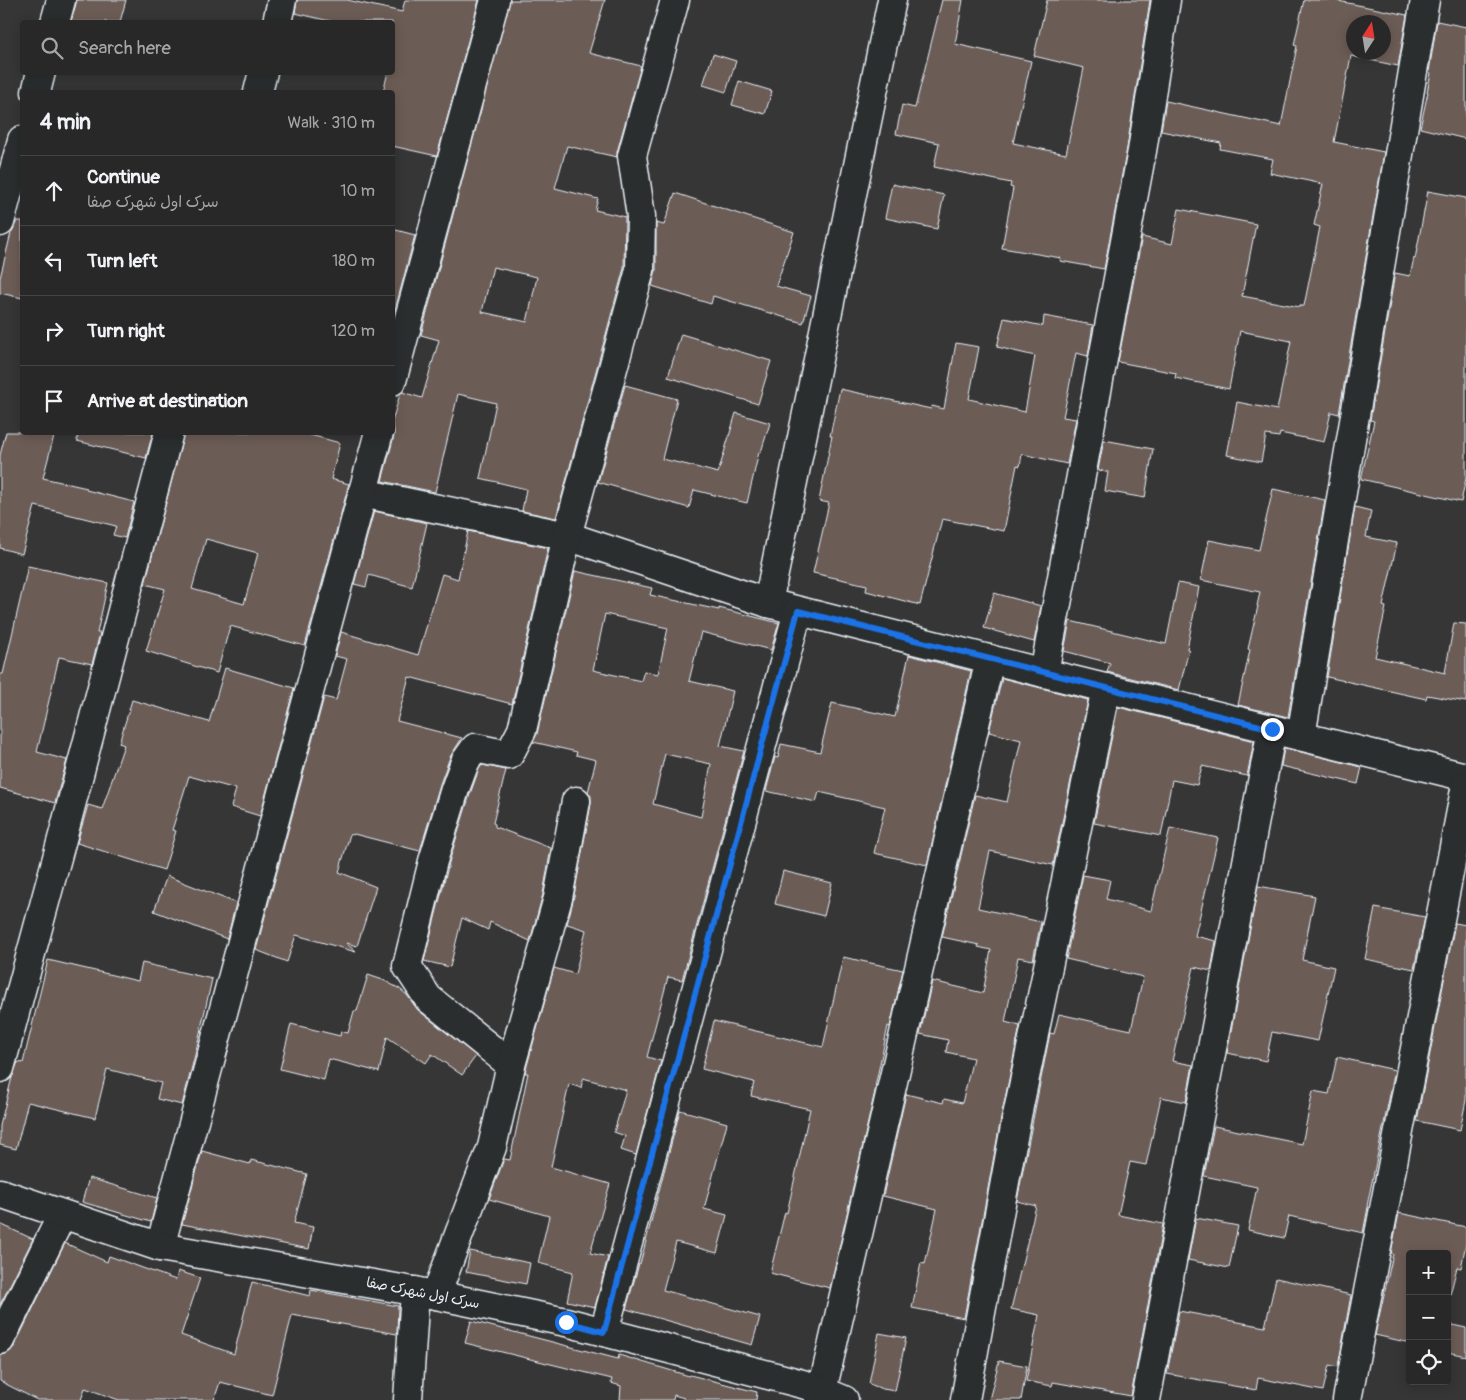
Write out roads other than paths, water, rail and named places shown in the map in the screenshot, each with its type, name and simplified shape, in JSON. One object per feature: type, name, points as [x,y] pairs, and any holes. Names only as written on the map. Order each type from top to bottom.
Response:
[{"type":"street","points":[[56,20],[61,0]]},
{"type":"street","points":[[277,20],[282,0]]},
{"type":"street","points":[[395,370],[495,0]]},
{"type":"street","points":[[511,1065],[428,998],[407,966],[433,861],[465,762],[475,748],[509,755],[522,730],[567,536],[640,270],[641,216],[632,156],[675,0]]},
{"type":"street","points":[[768,603],[892,0]]},
{"type":"street","points":[[1044,673],[1142,151],[1166,0]]},
{"type":"street","points":[[1300,736],[1424,0]]},
{"type":"street","points":[[36,90],[40,75]]},
{"type":"street","points":[[258,90],[262,75]]},
{"type":"street","points":[[0,222],[20,147]]},
{"type":"street","points":[[0,1068],[68,818],[168,435]]},
{"type":"street","points":[[160,1247],[378,435]]},
{"type":"street","points":[[362,493],[567,536],[768,603],[1466,777]]},
{"type":"street","points":[[604,1332],[798,611]]},
{"type":"street","points":[[829,1397],[990,659]]},
{"type":"street","points":[[965,1400],[1017,1116],[1106,688]]},
{"type":"street","points":[[1146,1400],[1272,729]]},
{"type":"street","points":[[1347,1400],[1466,785]]},
{"type":"street","points":[[408,1400],[426,1293],[492,1147],[511,1065],[558,898],[576,801]]},
{"type":"street","name":"سرک اول شهرک صفا","points":[[0,1193],[160,1247],[426,1293],[566,1322],[810,1386],[829,1397]]},
{"type":"street","points":[[0,1340],[62,1215]]}]
